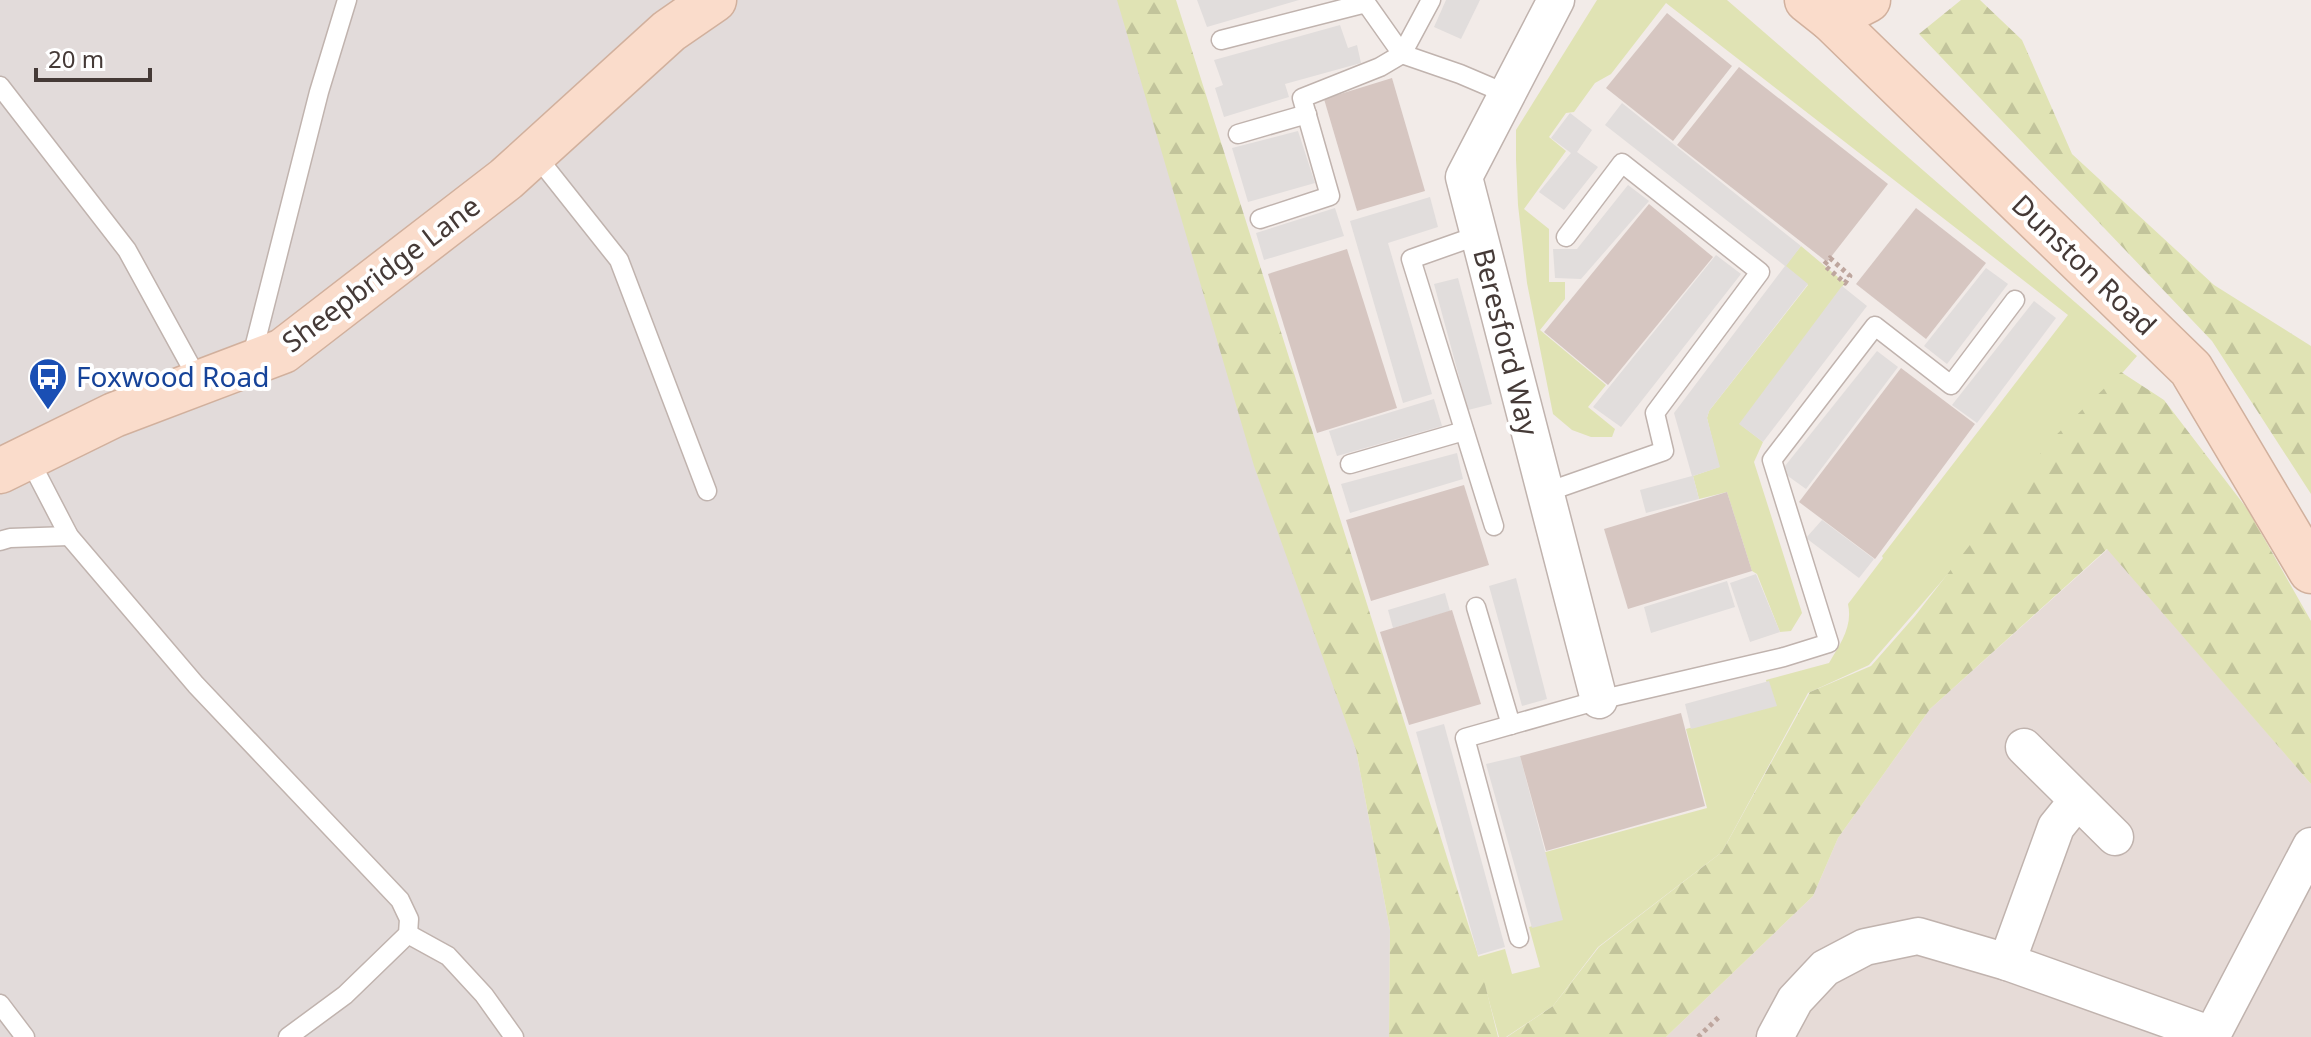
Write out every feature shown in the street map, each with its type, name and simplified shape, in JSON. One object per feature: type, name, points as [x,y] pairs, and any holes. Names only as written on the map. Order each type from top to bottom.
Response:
[{"type":"street","name":"Sheepbridge Lane","points":[[14,464],[114,415],[283,351],[506,179],[669,31],[714,0]]},
{"type":"street","name":"Beresford Way","points":[[1556,0],[1464,177],[1599,700]]},
{"type":"street","name":"Dunston Road","points":[[1835,6],[2191,369],[2311,571]]},
{"type":"street","points":[[2024,747],[2115,837]]},
{"type":"street","points":[[2007,962],[2056,827],[2077,801]]},
{"type":"street","points":[[1775,1037],[1795,1000],[1825,968],[1865,947],[1918,936],[2007,962],[2212,1036],[2311,846]]},
{"type":"lane","points":[[250,364],[319,92],[347,0]]},
{"type":"lane","points":[[1260,219],[1330,196],[1302,98],[1380,67],[1402,54],[1431,0]]},
{"type":"lane","points":[[1221,40],[1364,2],[1402,54],[1507,94]]},
{"type":"lane","points":[[0,86],[127,250],[200,383]]},
{"type":"lane","points":[[1238,134],[1307,114]]},
{"type":"lane","points":[[534,153],[619,260],[707,491]]},
{"type":"lane","points":[[1544,493],[1664,451],[1655,413],[1760,272],[1622,163],[1566,237]]},
{"type":"lane","points":[[1479,235],[1411,259],[1494,526]]},
{"type":"lane","points":[[1519,938],[1465,738],[1599,700],[1784,657],[1829,643],[1772,460],[1875,326],[1951,385],[2015,300]]},
{"type":"lane","points":[[1350,464],[1464,431]]},
{"type":"lane","points":[[14,464],[69,536],[196,685],[400,900],[409,919],[408,934],[345,995],[288,1037]]},
{"type":"lane","points":[[0,541],[69,536]]},
{"type":"lane","points":[[1476,607],[1511,725]]},
{"type":"lane","points":[[408,934],[448,956],[484,995],[514,1037]]},
{"type":"lane","points":[[0,1004],[25,1037]]},
{"type":"path","points":[[1830,258],[1850,276],[1845,283],[1824,265],[1830,258]]},
{"type":"path","points":[[1698,1037],[1720,1016]]},
{"type":"shaded area","points":[[0,0],[1120,0],[1356,750],[1390,930],[1389,1037],[0,1037]]},
{"type":"shaded area","points":[[1197,0],[1299,0],[1207,27]]},
{"type":"shaded area","points":[[1446,0],[1480,0],[1461,39],[1434,27]]},
{"type":"shaded area","points":[[1340,25],[1348,48],[1357,45],[1361,63],[1285,84],[1289,97],[1224,117],[1215,88],[1223,85],[1214,60]]},
{"type":"shaded area","points":[[1622,103],[1801,246],[1786,266],[1808,284],[1709,411],[1707,418],[1720,467],[1693,476],[1699,499],[1646,513],[1640,490],[1692,476],[1674,413],[1785,266],[1605,125]]},
{"type":"shaded area","points":[[1570,113],[1592,130],[1577,152],[1598,167],[1564,210],[1539,192],[1571,153],[1551,138]]},
{"type":"shaded area","points":[[1298,131],[1315,183],[1248,202],[1232,148]]},
{"type":"shaded area","points":[[1628,185],[1649,201],[1581,279],[1555,278],[1553,249],[1577,249]]},
{"type":"shaded area","points":[[1430,197],[1438,227],[1388,243],[1432,394],[1403,403],[1350,221]]},
{"type":"shaded area","points":[[1335,208],[1344,236],[1264,260],[1256,233]]},
{"type":"shaded area","points":[[1716,255],[1741,274],[1621,427],[1593,407]]},
{"type":"shaded area","points":[[1986,268],[2008,284],[1947,364],[1924,346]]},
{"type":"shaded area","points":[[1458,278],[1492,404],[1468,410],[1434,284]]},
{"type":"shaded area","points":[[1842,286],[1867,306],[1763,442],[1739,424]]},
{"type":"shaded area","points":[[2034,301],[2056,318],[1977,423],[1952,405]]},
{"type":"shaded area","points":[[1877,351],[1898,367],[1806,489],[1781,471]]},
{"type":"shaded area","points":[[1434,399],[1442,426],[1337,456],[1329,431]]},
{"type":"shaded area","points":[[1457,453],[1463,479],[1350,513],[1341,484]]},
{"type":"shaded area","points":[[1822,520],[1874,559],[1859,578],[1806,538]]},
{"type":"shaded area","points":[[2108,549],[2311,784],[2311,1037],[1666,1037],[1813,896],[1838,838],[1930,709]]},
{"type":"shaded area","points":[[1756,574],[1780,632],[1750,642],[1730,583]]},
{"type":"shaded area","points":[[1516,578],[1547,699],[1522,706],[1489,586]]},
{"type":"shaded area","points":[[1727,581],[1735,607],[1651,633],[1644,607]]},
{"type":"shaded area","points":[[1445,593],[1450,611],[1393,628],[1388,610]]},
{"type":"shaded area","points":[[1769,681],[1777,706],[1691,729],[1685,704]]},
{"type":"shaded area","points":[[1444,724],[1505,947],[1478,955],[1416,732]]},
{"type":"shaded area","points":[[1520,756],[1563,920],[1532,928],[1486,764]]},
{"type":"green space","points":[[1117,0],[1176,0],[1477,952],[1498,1037],[1389,1037],[1390,930],[1356,750],[1254,466]]},
{"type":"green space","points":[[1597,0],[1727,0],[2137,356],[1869,665],[1808,693],[1722,852],[1598,947],[1553,1006],[1506,1037],[1499,1037],[1477,957],[1505,949],[1512,974],[1540,967],[1529,927],[1560,918],[1542,853],[1707,808],[1686,729],[1772,705],[1766,680],[1829,663],[1847,628],[1848,604],[2068,315],[1666,3],[1611,74],[1595,83],[1574,112],[1566,113],[1549,137],[1566,151],[1524,209],[1549,229],[1549,282],[1565,282],[1565,299],[1540,330],[1606,385],[1588,407],[1615,429],[1612,437],[1591,437],[1572,430],[1553,414],[1527,283],[1518,205],[1516,130]]},
{"type":"green space","points":[[1961,0],[1980,0],[2022,40],[2072,154],[2214,285],[2311,346],[2311,494],[2212,341],[1919,34]]},
{"type":"green space","points":[[1801,246],[1845,283],[1740,424],[1763,442],[1754,462],[1802,613],[1791,631],[1780,632],[1757,574],[1752,571],[1727,492],[1699,499],[1693,476],[1719,467],[1707,418],[1709,411],[1808,285],[1785,266]]},
{"type":"green space","points":[[2121,372],[2164,400],[2248,510],[2311,621],[2311,784],[2107,549],[1930,709],[1838,838],[1813,896],[1666,1037],[1507,1037],[1553,1006],[1599,947],[1722,852],[1810,692],[1871,666],[1915,616],[2051,440]]},
{"type":"building","points":[[1667,13],[1732,66],[1673,141],[1606,88]]},
{"type":"building","points":[[1739,67],[1888,184],[1827,262],[1677,145]]},
{"type":"building","points":[[1392,78],[1425,191],[1357,211],[1324,99]]},
{"type":"building","points":[[1649,204],[1713,257],[1608,385],[1544,332]]},
{"type":"building","points":[[1916,208],[1986,263],[1926,339],[1856,284]]},
{"type":"building","points":[[1347,249],[1397,408],[1317,433],[1268,274]]},
{"type":"building","points":[[1901,368],[1975,424],[1875,559],[1799,502]]},
{"type":"building","points":[[1464,485],[1489,565],[1371,601],[1346,520]]},
{"type":"building","points":[[1727,492],[1752,571],[1628,609],[1604,529]]},
{"type":"building","points":[[1452,610],[1481,704],[1409,725],[1380,632]]},
{"type":"building","points":[[1681,713],[1705,806],[1546,851],[1520,756]]},
{"type":"place","name":"Foxwood Road","points":[[48,411]]}]
